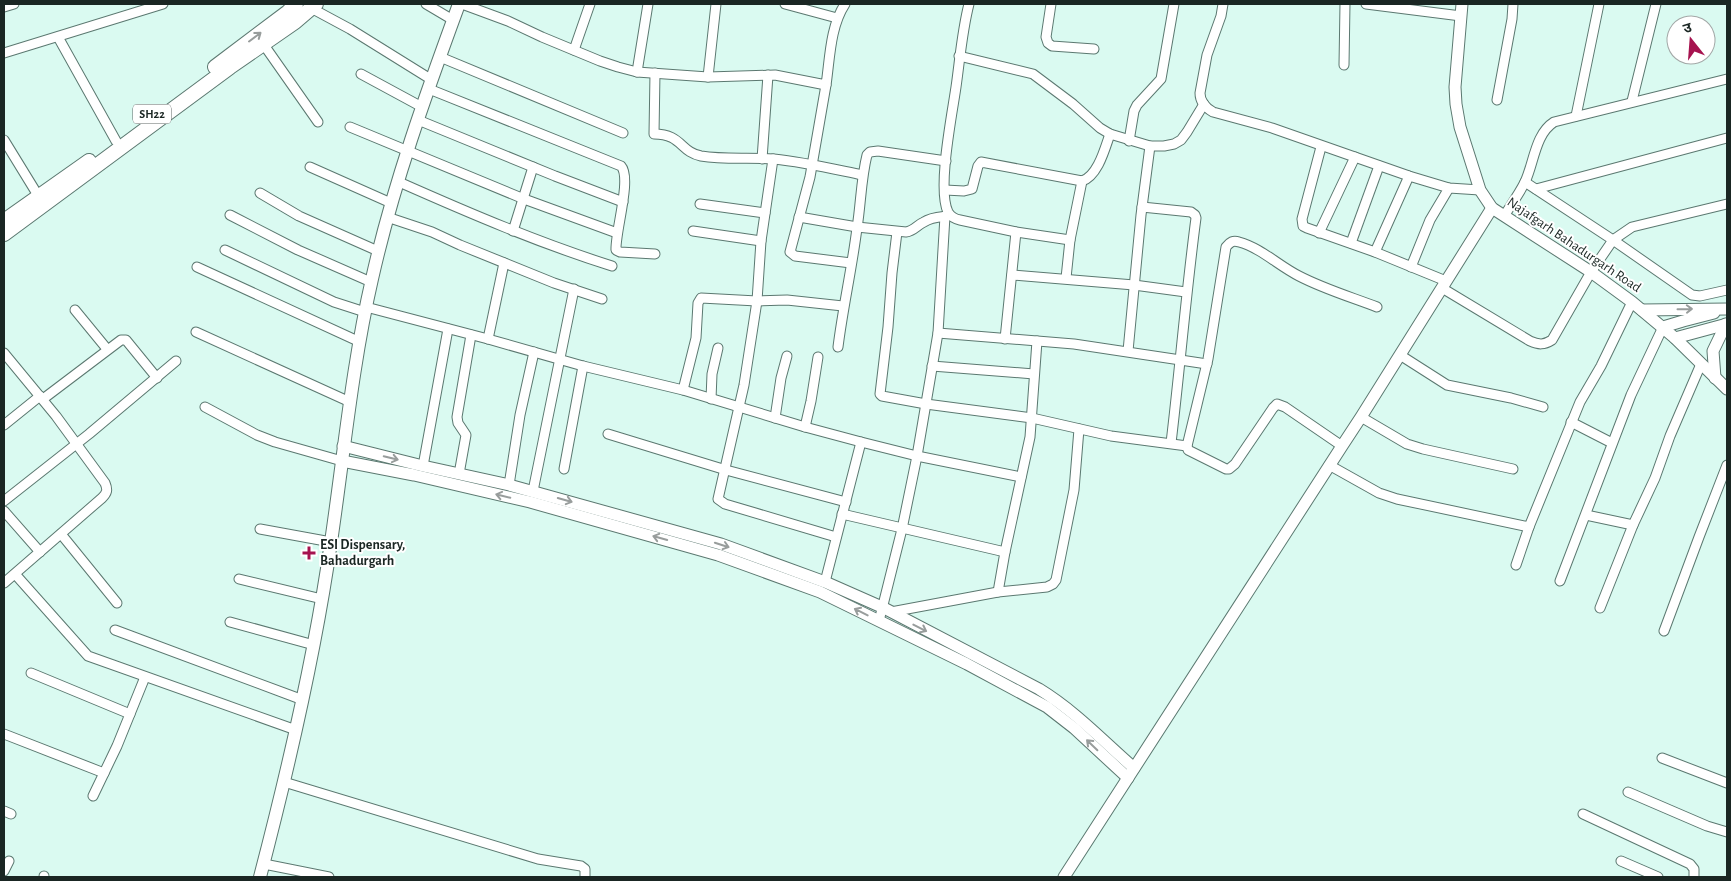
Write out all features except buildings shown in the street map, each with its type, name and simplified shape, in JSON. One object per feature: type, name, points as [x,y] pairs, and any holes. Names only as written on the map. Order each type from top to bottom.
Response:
[{"type":"main road","name":"SH22","points":[[4,234],[161,114],[296,4]]},
{"type":"main road","points":[[260,877],[284,782],[314,645],[331,542],[350,402],[365,310],[378,251],[391,203],[422,107],[453,20],[461,4]]},
{"type":"main road","name":"SH22","points":[[4,221],[116,141],[161,114],[264,45],[313,6]]},
{"type":"street","points":[[4,6],[14,4]]},
{"type":"street","points":[[4,53],[163,4]]},
{"type":"street","points":[[426,4],[453,20]]},
{"type":"street","points":[[461,4],[508,21],[574,50],[618,67],[637,72],[708,76],[781,75],[826,85]]},
{"type":"street","points":[[574,50],[590,4]]},
{"type":"street","points":[[637,72],[648,4]]},
{"type":"street","points":[[708,76],[716,4]]},
{"type":"street","points":[[785,4],[838,18]]},
{"type":"street","points":[[845,4],[833,32],[810,178],[790,250],[792,255],[850,263]]},
{"type":"street","points":[[879,621],[887,610],[917,456],[938,333],[948,216],[945,190],[946,162],[959,56],[969,4]]},
{"type":"street","points":[[1051,4],[1046,37],[1048,43],[1052,46],[1094,49]]},
{"type":"street","points":[[1129,141],[1134,111],[1137,105],[1161,79],[1174,4]]},
{"type":"street","points":[[1223,4],[1221,16],[1206,55],[1200,93],[1200,98],[1204,104],[1213,112],[1272,128],[1321,147],[1449,188],[1480,190]]},
{"type":"street","points":[[1344,65],[1345,4]]},
{"type":"street","points":[[1366,4],[1402,6],[1461,16]]},
{"type":"street","name":"Najafgarh Bahadurgarh Road","points":[[1462,4],[1455,87],[1456,104],[1460,127],[1480,190],[1492,208],[1591,272],[1632,302],[1663,327],[1727,388]]},
{"type":"street","points":[[1497,100],[1513,4]]},
{"type":"street","points":[[1576,116],[1599,4]]},
{"type":"street","points":[[1632,102],[1656,4]]},
{"type":"street","points":[[313,6],[430,84],[621,166],[624,170],[623,202],[616,248],[618,251],[655,254]]},
{"type":"street","points":[[58,37],[116,141]]},
{"type":"street","points":[[264,45],[318,122]]},
{"type":"street","points":[[959,56],[1033,74],[1074,104],[1100,128],[1129,141],[1150,146],[1164,146],[1181,140],[1204,104]]},
{"type":"street","points":[[440,57],[623,133]]},
{"type":"street","points":[[655,73],[654,134],[669,135],[677,139],[689,150],[701,156],[773,159],[862,175]]},
{"type":"street","points":[[361,74],[422,107]]},
{"type":"street","points":[[762,159],[768,75]]},
{"type":"street","points":[[1504,216],[1525,182],[1547,126],[1576,116],[1727,79]]},
{"type":"street","points":[[418,120],[533,168],[623,202]]},
{"type":"street","points":[[350,127],[524,199],[617,233]]},
{"type":"street","points":[[945,190],[964,191],[972,189],[978,166],[982,162],[1082,181],[1087,180],[1104,154],[1110,134]]},
{"type":"street","points":[[1536,189],[1727,138]]},
{"type":"street","points":[[4,140],[39,197]]},
{"type":"street","points":[[1128,351],[1150,146]]},
{"type":"street","points":[[1321,147],[1302,221],[1306,228],[1412,267],[1444,284],[1537,344],[1546,344],[1552,340],[1591,272],[1613,240],[1632,227],[1727,204]]},
{"type":"street","points":[[838,347],[857,227],[862,175],[867,155],[872,151],[946,162]]},
{"type":"street","points":[[1319,233],[1355,157]]},
{"type":"street","points":[[773,159],[761,241],[757,301],[744,385],[726,470],[718,497],[720,502],[836,537]]},
{"type":"street","points":[[1351,243],[1379,166]]},
{"type":"street","points":[[310,167],[391,203]]},
{"type":"street","points":[[513,231],[533,168]]},
{"type":"street","points":[[1375,252],[1409,176]]},
{"type":"street","points":[[1066,278],[1070,240],[1082,181]]},
{"type":"street","points":[[399,182],[513,231],[565,251],[612,266]]},
{"type":"street","points":[[1525,182],[1692,295],[1700,296],[1727,290]]},
{"type":"street","points":[[1412,267],[1430,220],[1449,188]]},
{"type":"street","points":[[260,193],[299,216],[378,251]]},
{"type":"street","points":[[700,204],[766,213]]},
{"type":"street","points":[[1142,207],[1191,212],[1196,218],[1186,292],[1181,360],[1171,444]]},
{"type":"street","points":[[1064,877],[1361,417],[1492,208]]},
{"type":"street","points":[[230,215],[282,242],[371,282]]},
{"type":"street","points":[[799,217],[857,227],[911,232],[923,222],[948,216],[1016,232],[1070,240]]},
{"type":"street","points":[[387,217],[432,232],[504,263],[602,299]]},
{"type":"street","points":[[693,232],[761,241]]},
{"type":"street","points":[[897,232],[880,394],[885,398],[1032,418],[1111,436],[1187,446]]},
{"type":"street","points":[[1005,339],[1016,232]]},
{"type":"street","points":[[1342,446],[1285,407],[1277,404],[1272,408],[1235,464],[1229,469],[1188,450],[1187,446],[1206,364],[1226,247],[1230,242],[1242,243],[1279,262],[1296,275],[1322,287],[1378,307]]},
{"type":"street","points":[[225,250],[328,299],[365,310],[488,339],[583,366],[683,390],[861,442],[917,456],[1021,477]]},
{"type":"street","points":[[488,339],[504,263]]},
{"type":"street","points":[[197,267],[360,342]]},
{"type":"street","points":[[1012,274],[1134,285],[1186,292]]},
{"type":"street","points":[[533,491],[574,289]]},
{"type":"street","points":[[683,390],[695,346],[699,300],[704,297],[757,301],[787,300],[843,306]]},
{"type":"street","points":[[1516,565],[1580,402],[1605,360],[1632,302]]},
{"type":"street","points":[[75,310],[108,350]]},
{"type":"street","points":[[1642,310],[1727,310]]},
{"type":"street","points":[[1560,581],[1631,395],[1663,327],[1727,310]]},
{"type":"street","points":[[1675,338],[1727,324]]},
{"type":"street","points":[[1715,378],[1713,351],[1727,324]]},
{"type":"street","points":[[423,466],[448,329]]},
{"type":"street","points":[[196,332],[350,402]]},
{"type":"street","points":[[938,333],[1128,351],[1206,364]]},
{"type":"street","points":[[459,474],[466,435],[458,423],[457,417],[471,335]]},
{"type":"street","points":[[4,425],[121,340],[126,340],[157,378]]},
{"type":"street","points":[[998,592],[1004,552],[1030,437],[1037,341]]},
{"type":"street","points":[[711,399],[712,374],[718,348]]},
{"type":"street","points":[[509,485],[520,415],[534,352]]},
{"type":"street","points":[[4,353],[42,398],[106,483],[106,494],[4,583]]},
{"type":"street","points":[[1400,355],[1447,385],[1511,398],[1543,407]]},
{"type":"street","points":[[775,418],[781,378],[787,356]]},
{"type":"street","points":[[805,427],[818,357]]},
{"type":"street","points":[[4,501],[176,361]]},
{"type":"street","points":[[1600,608],[1632,525],[1655,478],[1700,364]]},
{"type":"street","points":[[564,469],[583,366]]},
{"type":"street","points":[[932,366],[1034,374]]},
{"type":"street","points":[[205,407],[274,442],[342,461],[414,475],[530,502],[718,555],[820,592],[967,664],[1048,707],[1131,773]]},
{"type":"street","points":[[1361,417],[1407,444],[1513,469]]},
{"type":"street","points":[[1572,422],[1612,443]]},
{"type":"street","points":[[887,610],[998,592],[1046,587],[1053,584],[1056,580],[1074,490],[1079,429]]},
{"type":"street","points":[[608,434],[726,470],[846,502]]},
{"type":"street","points":[[825,582],[861,442]]},
{"type":"street","points":[[343,446],[533,491],[721,544],[825,582],[887,610],[1054,698],[1082,719],[1131,773]]},
{"type":"street","points":[[1329,465],[1379,494],[1530,527]]},
{"type":"street","points":[[1664,631],[1698,537],[1727,465]]},
{"type":"street","points":[[4,511],[40,552]]},
{"type":"street","points":[[842,514],[1004,552]]},
{"type":"street","points":[[1586,515],[1632,525]]},
{"type":"street","points":[[260,529],[331,542]]},
{"type":"street","points":[[61,534],[117,603]]},
{"type":"street","points":[[14,574],[88,656],[296,730]]},
{"type":"street","points":[[239,579],[322,599]]},
{"type":"street","points":[[230,622],[314,645]]},
{"type":"street","points":[[115,630],[303,700]]},
{"type":"street","points":[[31,673],[130,714]]},
{"type":"street","points":[[93,796],[118,746],[145,676]]},
{"type":"street","points":[[4,734],[104,773]]},
{"type":"street","points":[[1662,758],[1727,783]]},
{"type":"street","points":[[284,782],[538,859],[581,866],[585,868],[585,877]]},
{"type":"street","points":[[1628,792],[1707,826],[1727,832]]},
{"type":"street","points":[[1583,814],[1690,864],[1694,869],[1694,877]]},
{"type":"street","points":[[4,871],[9,861]]},
{"type":"street","points":[[1622,861],[1658,877]]},
{"type":"street","points":[[264,864],[329,877]]},
{"type":"place","name":"ESI Dispensary, Bahadurgarh","points":[[309,553]]}]
